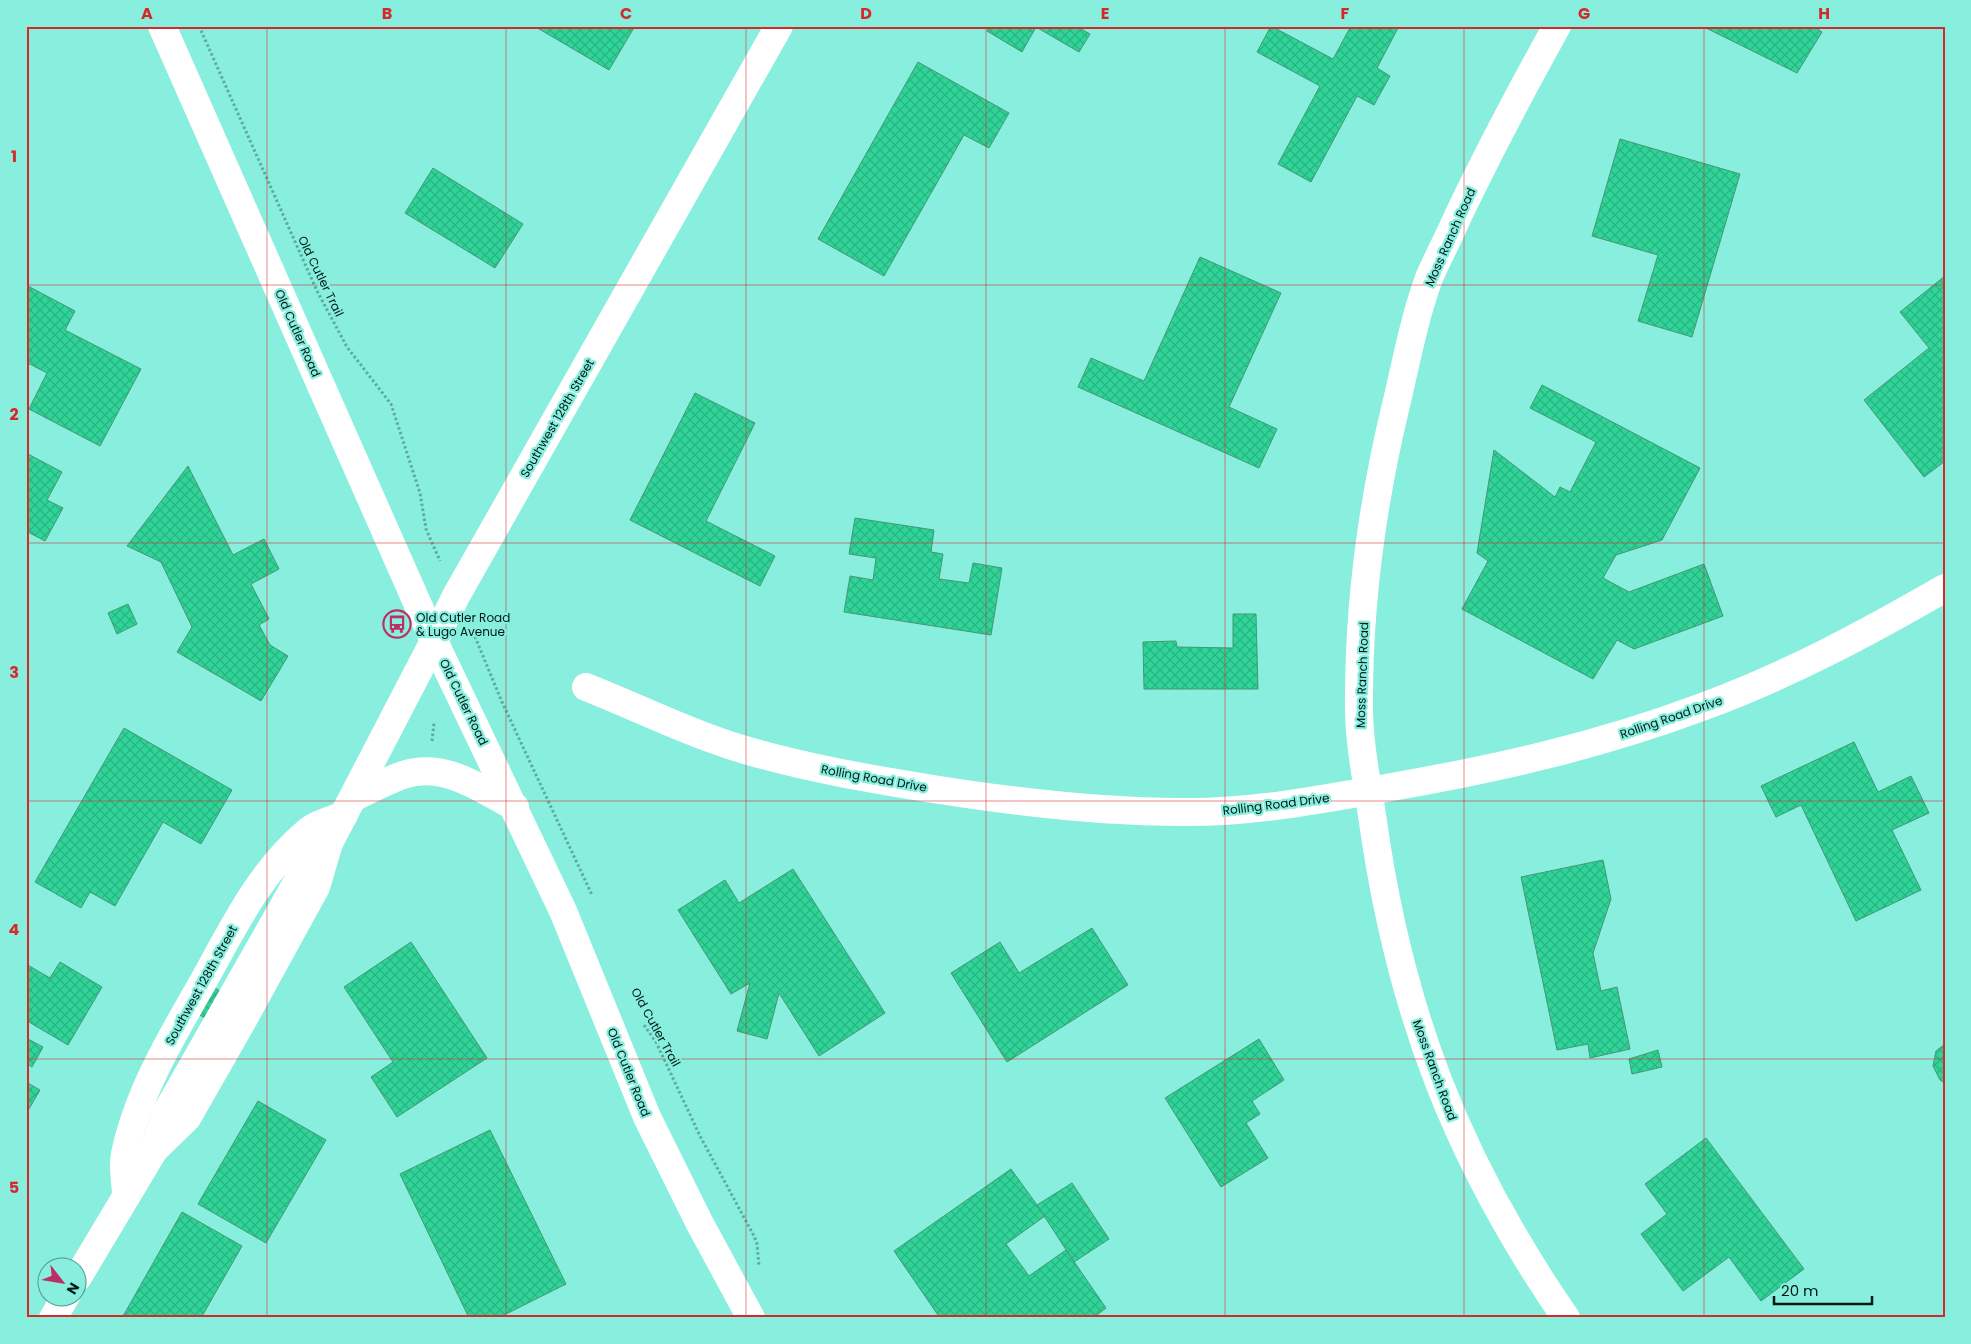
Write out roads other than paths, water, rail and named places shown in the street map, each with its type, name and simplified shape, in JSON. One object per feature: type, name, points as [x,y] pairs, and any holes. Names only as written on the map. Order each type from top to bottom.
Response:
[{"type":"street","name":"Old Cutler Road","points":[[162,26],[434,641],[515,807],[563,911],[648,1117],[699,1222],[751,1318]]},
{"type":"street","name":"Southwest 128th Street","points":[[88,1260],[154,1150],[187,1118],[244,1020],[316,888],[329,843],[456,596],[779,26]]},
{"type":"street","name":"Moss Ranch Road","points":[[1557,26],[1502,126],[1457,219],[1430,278],[1410,340],[1381,467],[1362,629],[1359,698],[1360,732],[1383,883],[1402,974],[1422,1040],[1444,1099],[1484,1186],[1566,1318]]},
{"type":"street","name":"Rolling Road Drive","points":[[586,687],[699,734],[751,751],[876,780],[997,799],[1089,808],[1182,812],[1306,802],[1488,770],[1549,756],[1650,726],[1706,706],[1782,674],[1886,622],[1945,588]]},
{"type":"street","points":[[348,807],[401,775],[430,770],[468,782],[515,807]]},
{"type":"street","name":"Southwest 128th Street","points":[[126,1196],[124,1157],[149,1084],[169,1042],[251,896],[271,868],[308,831],[348,807]]},
{"type":"street","points":[[53,1318],[60,1306]]},
{"type":"place","name":"Old Cutler Road & Lugo Avenue","points":[[397,624]]}]
